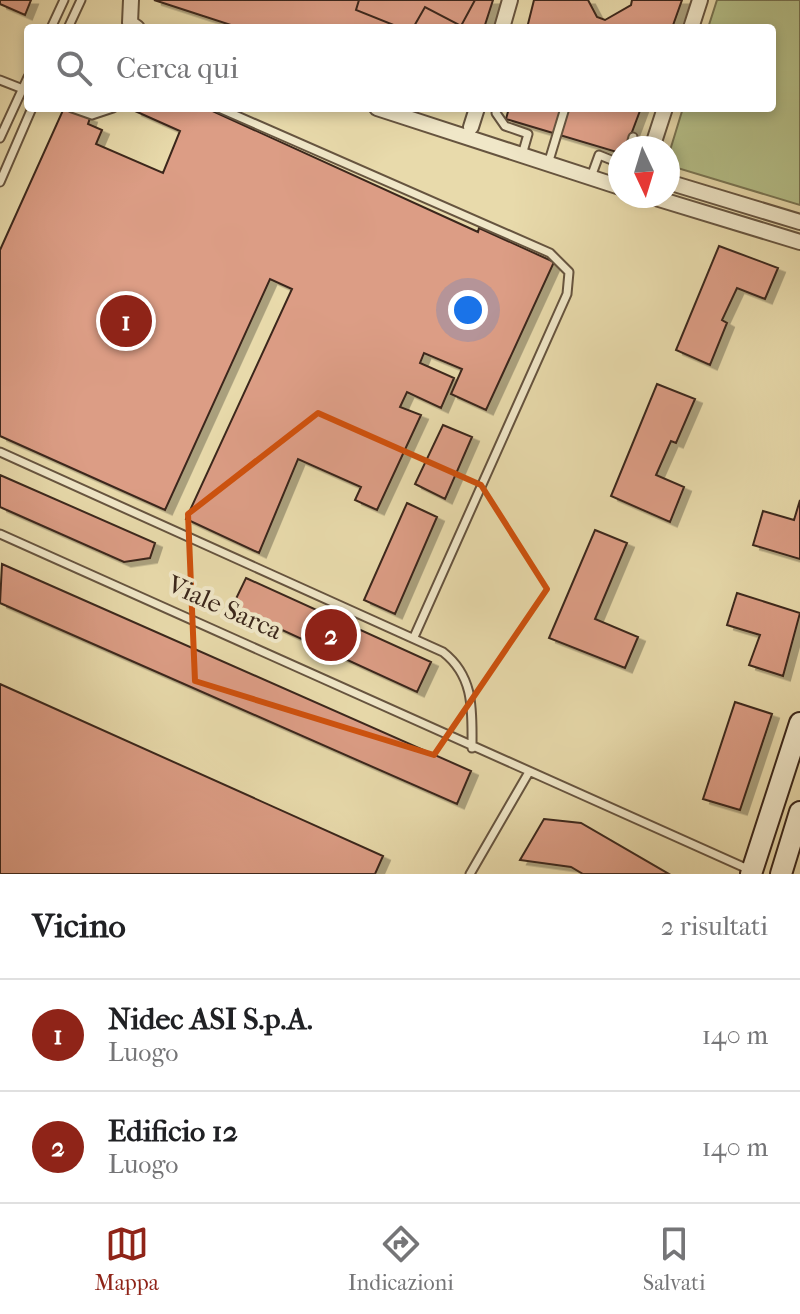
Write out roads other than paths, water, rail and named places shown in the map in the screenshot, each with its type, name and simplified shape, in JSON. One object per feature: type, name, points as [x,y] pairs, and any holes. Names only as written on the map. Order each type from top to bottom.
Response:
[{"type":"street","points":[[131,0],[133,24]]},
{"type":"street","points":[[503,24],[510,0]]},
{"type":"street","points":[[692,24],[700,0]]},
{"type":"street","points":[[389,112],[608,183]]},
{"type":"street","points":[[471,127],[476,112]]},
{"type":"street","points":[[656,136],[664,112]]},
{"type":"street","points":[[680,185],[800,222]]},
{"type":"street","points":[[680,205],[800,242]]},
{"type":"street","name":"Viale Sarca","points":[[755,873],[800,723]]},
{"type":"street","points":[[781,874],[800,812]]},
{"type":"lane","points":[[53,24],[64,0]]},
{"type":"lane","points":[[70,24],[81,0]]},
{"type":"lane","points":[[0,80],[24,90]]},
{"type":"lane","points":[[0,138],[24,92]]},
{"type":"lane","points":[[0,182],[30,112]]},
{"type":"lane","points":[[228,112],[550,253],[569,272],[567,294],[414,637]]},
{"type":"lane","points":[[496,112],[505,126],[528,134],[522,155]]},
{"type":"lane","points":[[548,164],[564,112]]},
{"type":"lane","points":[[591,178],[599,155],[608,159]]},
{"type":"lane","name":"Viale Sarca","points":[[0,452],[443,652],[463,673],[472,702],[472,748]]},
{"type":"lane","name":"Viale Sarca","points":[[0,534],[755,873]]},
{"type":"lane","points":[[470,874],[529,772]]},
{"type":"place","name":"Nidec ASI S.p.A.","points":[[126,321]]},
{"type":"place","name":"Edificio 12","points":[[331,635]]}]
